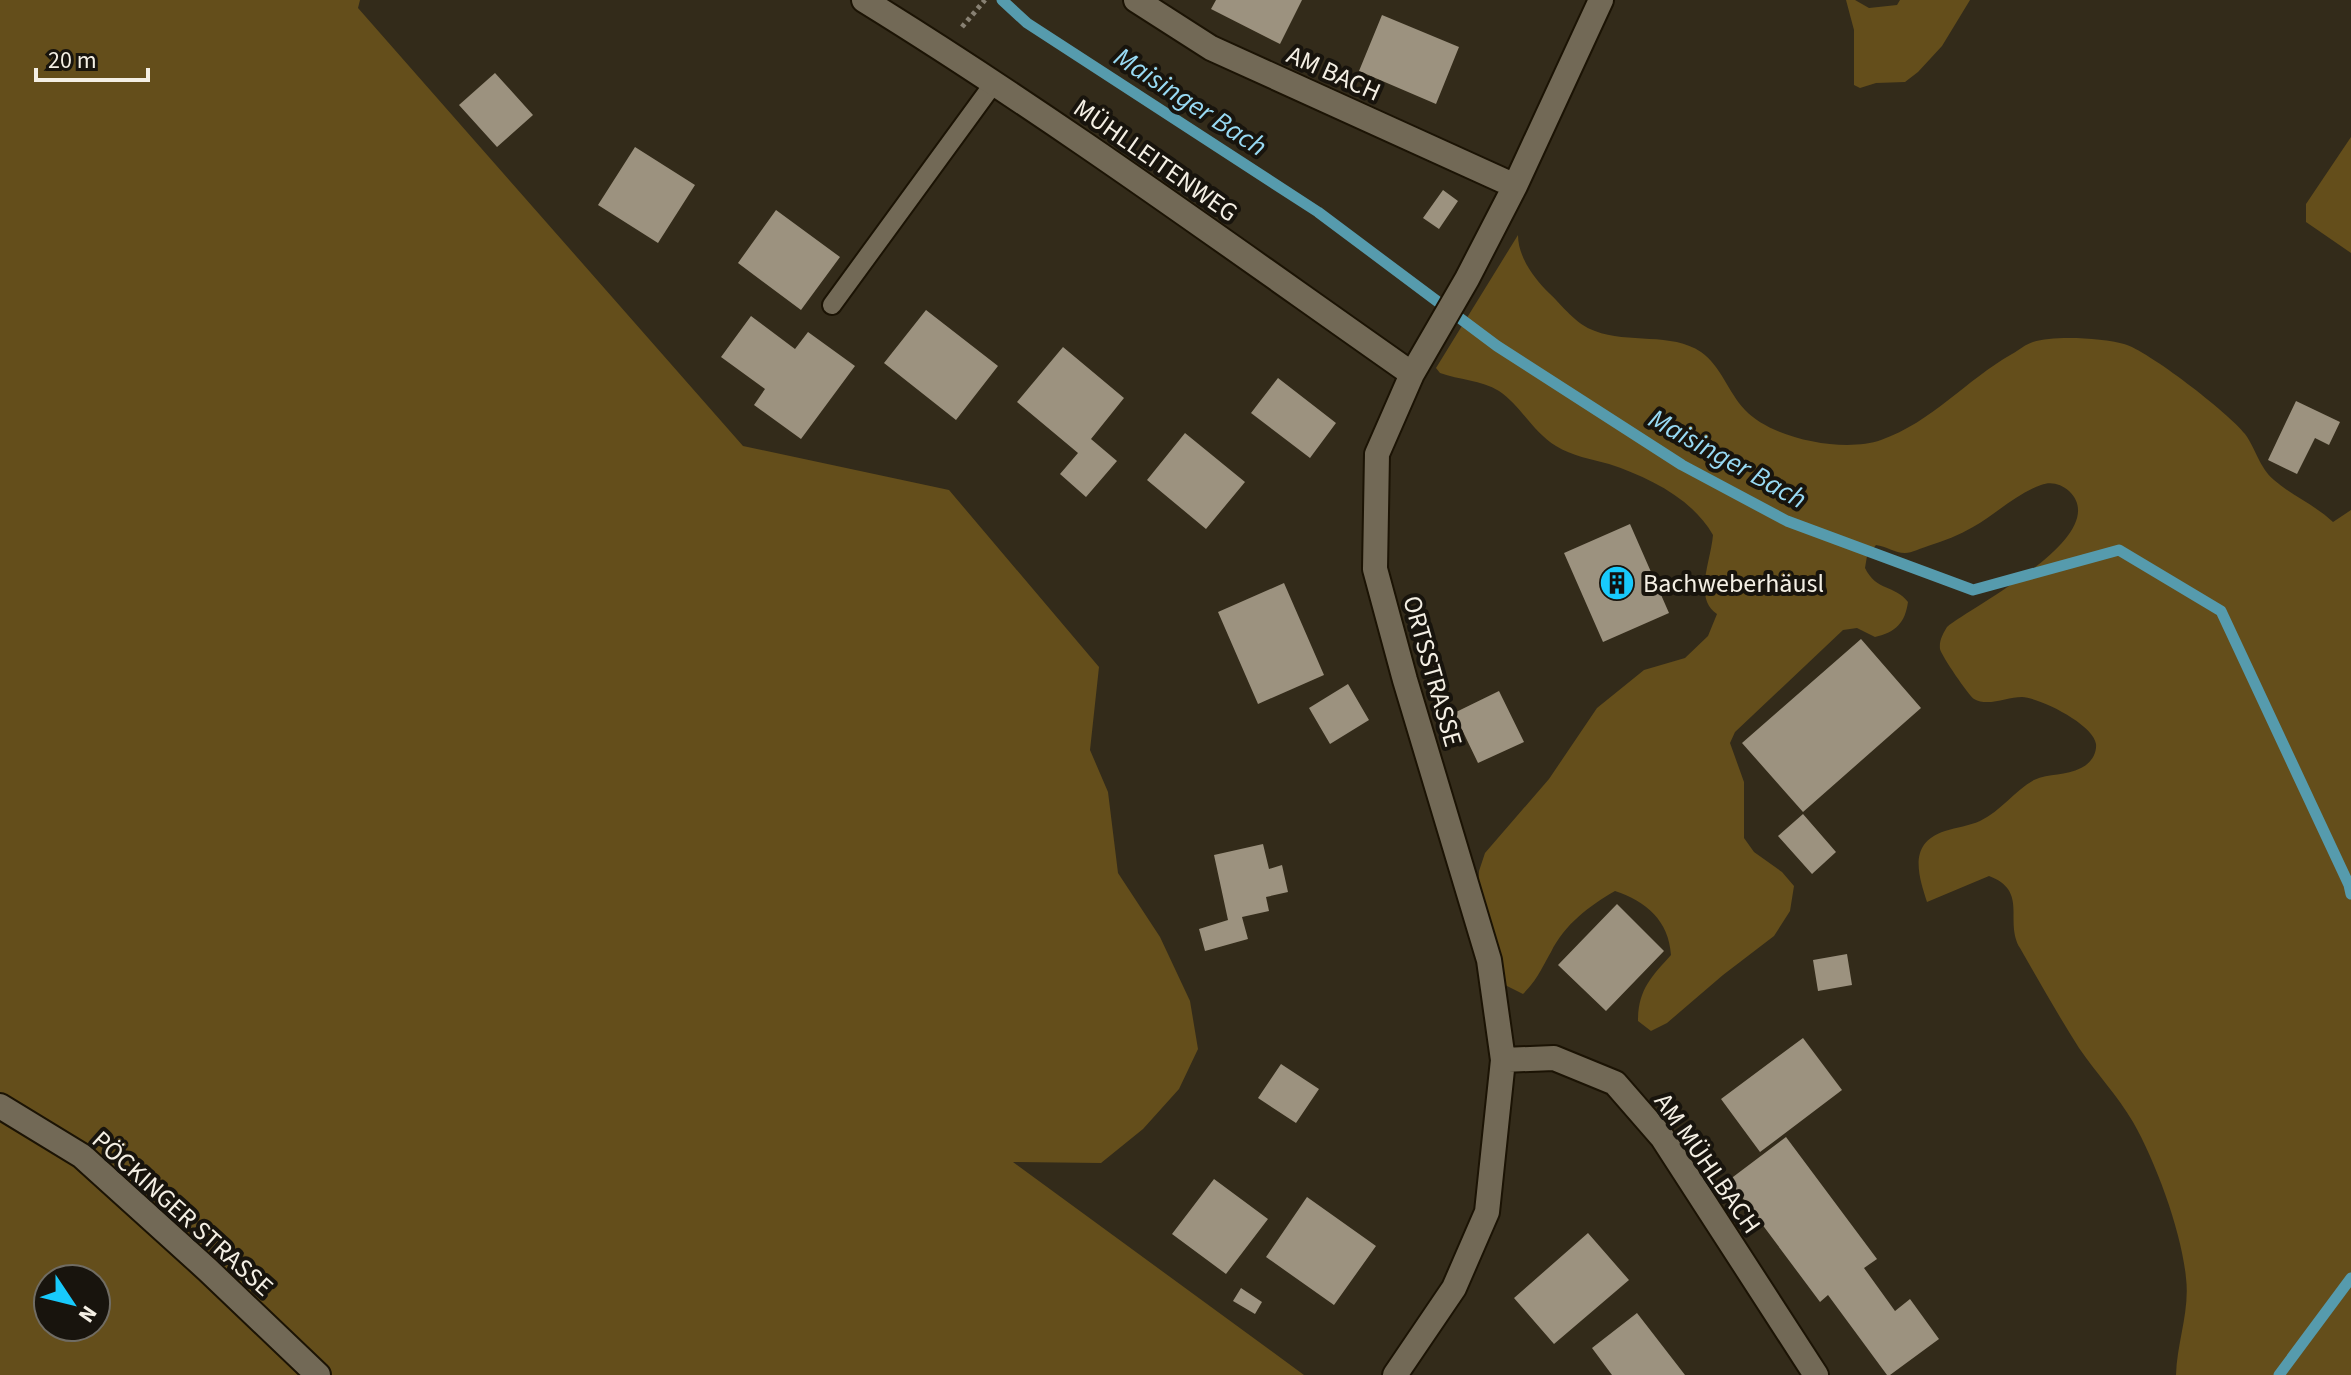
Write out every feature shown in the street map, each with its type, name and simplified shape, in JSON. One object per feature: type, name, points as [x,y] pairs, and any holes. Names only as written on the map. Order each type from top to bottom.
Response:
[{"type":"street","name":"MÜHLLEITENWEG","points":[[864,0],[994,83],[1412,374]]},
{"type":"street","name":"AM BACH","points":[[1136,0],[1211,48],[1515,186]]},
{"type":"street","name":"ORTSSTRASSE","points":[[1395,1375],[1454,1288],[1487,1212],[1503,1060],[1489,960],[1375,569],[1377,454],[1412,374],[1467,279],[1515,186],[1601,0]]},
{"type":"street","name":"AM MÜHLBACH","points":[[1503,1060],[1554,1058],[1615,1083],[1662,1137],[1816,1375]]},
{"type":"street","name":"PÖCKINGER STRASSE","points":[[0,1106],[82,1156],[318,1375]]},
{"type":"lane","points":[[832,305],[994,83]]},
{"type":"shaded area","points":[[0,0],[360,0],[358,8],[743,446],[949,490],[1099,667],[1090,750],[1108,792],[1118,873],[1160,937],[1190,1001],[1198,1049],[1179,1089],[1143,1129],[1101,1163],[1013,1162],[1304,1375],[0,1375]]},
{"type":"shaded area","points":[[1846,0],[1855,0],[1869,8],[1897,5],[1900,0],[1970,0],[1942,46],[1918,72],[1905,82],[1876,83],[1860,88],[1854,85],[1854,30]]},
{"type":"shaded area","points":[[2351,137],[2351,253],[2306,222],[2306,204]]},
{"type":"shaded area","points":[[1518,235],[1524,259],[1533,274],[1581,324],[1608,335],[1677,342],[1701,352],[1714,364],[1745,410],[1772,429],[1790,436],[1848,445],[1881,440],[1917,423],[1995,364],[2030,343],[2065,338],[2104,340],[2135,349],[2206,398],[2245,434],[2274,480],[2333,522],[2351,510],[2351,1375],[2176,1375],[2187,1290],[2184,1260],[2167,1198],[2142,1138],[2121,1103],[2079,1048],[2020,948],[2014,927],[2012,898],[2001,882],[1989,876],[1927,902],[1919,870],[1925,843],[1945,831],[1988,817],[2034,780],[2081,768],[2090,761],[2095,751],[2096,744],[2086,729],[2041,702],[2022,697],[1991,702],[1974,699],[1940,649],[1947,627],[2035,568],[2073,528],[2078,509],[2069,491],[2059,485],[2048,483],[2032,489],[1968,530],[1908,553],[1876,545],[1867,556],[1865,568],[1875,581],[1908,602],[1902,621],[1889,632],[1875,637],[1857,628],[1843,630],[1735,732],[1730,743],[1744,782],[1744,838],[1754,852],[1782,872],[1794,886],[1790,911],[1774,936],[1667,1023],[1651,1031],[1638,1021],[1640,1001],[1652,977],[1671,955],[1669,943],[1661,922],[1654,914],[1637,900],[1615,891],[1571,924],[1523,994],[1503,984],[1478,892],[1479,871],[1485,853],[1549,779],[1597,708],[1644,670],[1685,658],[1708,636],[1717,614],[1706,599],[1705,589],[1713,535],[1693,510],[1668,490],[1639,475],[1556,446],[1540,434],[1499,391],[1440,373],[1436,368]]},
{"type":"building","points":[[1216,0],[1302,0],[1280,44],[1211,9]]},
{"type":"building","points":[[1382,15],[1459,47],[1436,104],[1359,71]]},
{"type":"building","points":[[495,73],[533,115],[497,147],[459,105]]},
{"type":"building","points":[[635,147],[695,185],[658,243],[598,205]]},
{"type":"building","points":[[1443,190],[1458,201],[1439,229],[1423,218]]},
{"type":"building","points":[[776,210],[840,257],[801,310],[738,263]]},
{"type":"building","points":[[926,310],[998,366],[956,420],[884,363]]},
{"type":"building","points":[[751,316],[795,349],[808,332],[855,366],[801,439],[754,405],[765,389],[721,357]]},
{"type":"building","points":[[1063,347],[1124,398],[1091,439],[1117,461],[1086,497],[1060,474],[1078,453],[1017,402]]},
{"type":"building","points":[[1278,378],[1336,423],[1310,458],[1251,413]]},
{"type":"building","points":[[2296,401],[2340,422],[2329,445],[2315,438],[2297,474],[2268,460]]},
{"type":"building","points":[[1185,433],[1245,482],[1206,529],[1147,480]]},
{"type":"building","name":"Bachweberhäusl","points":[[1630,524],[1669,613],[1603,642],[1564,553]]},
{"type":"building","points":[[1284,583],[1324,675],[1258,704],[1218,612]]},
{"type":"building","points":[[1861,639],[1921,708],[1803,812],[1742,743]]},
{"type":"building","points":[[1348,684],[1369,720],[1330,744],[1309,708]]},
{"type":"building","points":[[1499,691],[1524,742],[1478,763],[1454,713]]},
{"type":"building","points":[[1803,814],[1836,852],[1812,874],[1778,836]]},
{"type":"building","points":[[1263,844],[1269,869],[1282,865],[1288,892],[1266,897],[1269,911],[1242,917],[1248,939],[1205,951],[1199,929],[1228,920],[1214,855]]},
{"type":"building","points":[[1617,904],[1664,951],[1606,1011],[1558,965]]},
{"type":"building","points":[[1847,954],[1852,985],[1818,991],[1813,960]]},
{"type":"building","points":[[1803,1038],[1842,1090],[1760,1152],[1721,1099]]},
{"type":"building","points":[[1281,1064],[1319,1089],[1296,1123],[1258,1098]]},
{"type":"building","points":[[1786,1137],[1877,1259],[1864,1268],[1895,1311],[1910,1299],[1939,1339],[1890,1375],[1828,1295],[1820,1302],[1729,1180]]},
{"type":"building","points":[[1214,1179],[1268,1219],[1226,1274],[1172,1234]]},
{"type":"building","points":[[1307,1197],[1376,1246],[1334,1305],[1266,1257]]},
{"type":"building","points":[[1588,1233],[1629,1280],[1554,1344],[1514,1298]]},
{"type":"building","points":[[1241,1288],[1262,1302],[1255,1314],[1233,1301]]},
{"type":"building","points":[[1637,1313],[1685,1375],[1612,1375],[1592,1348]]},
{"type":"waterway","name":"Maisinger Bach","points":[[1002,0],[1027,23],[1318,212],[1497,346],[1682,465],[1787,521],[1973,590],[2119,550],[2221,611],[2351,894]]},
{"type":"waterway","name":"Maisinger Bach","points":[[2279,1375],[2351,1278]]},
{"type":"place","name":"Bachweberhäusl","points":[[1617,583]]}]
